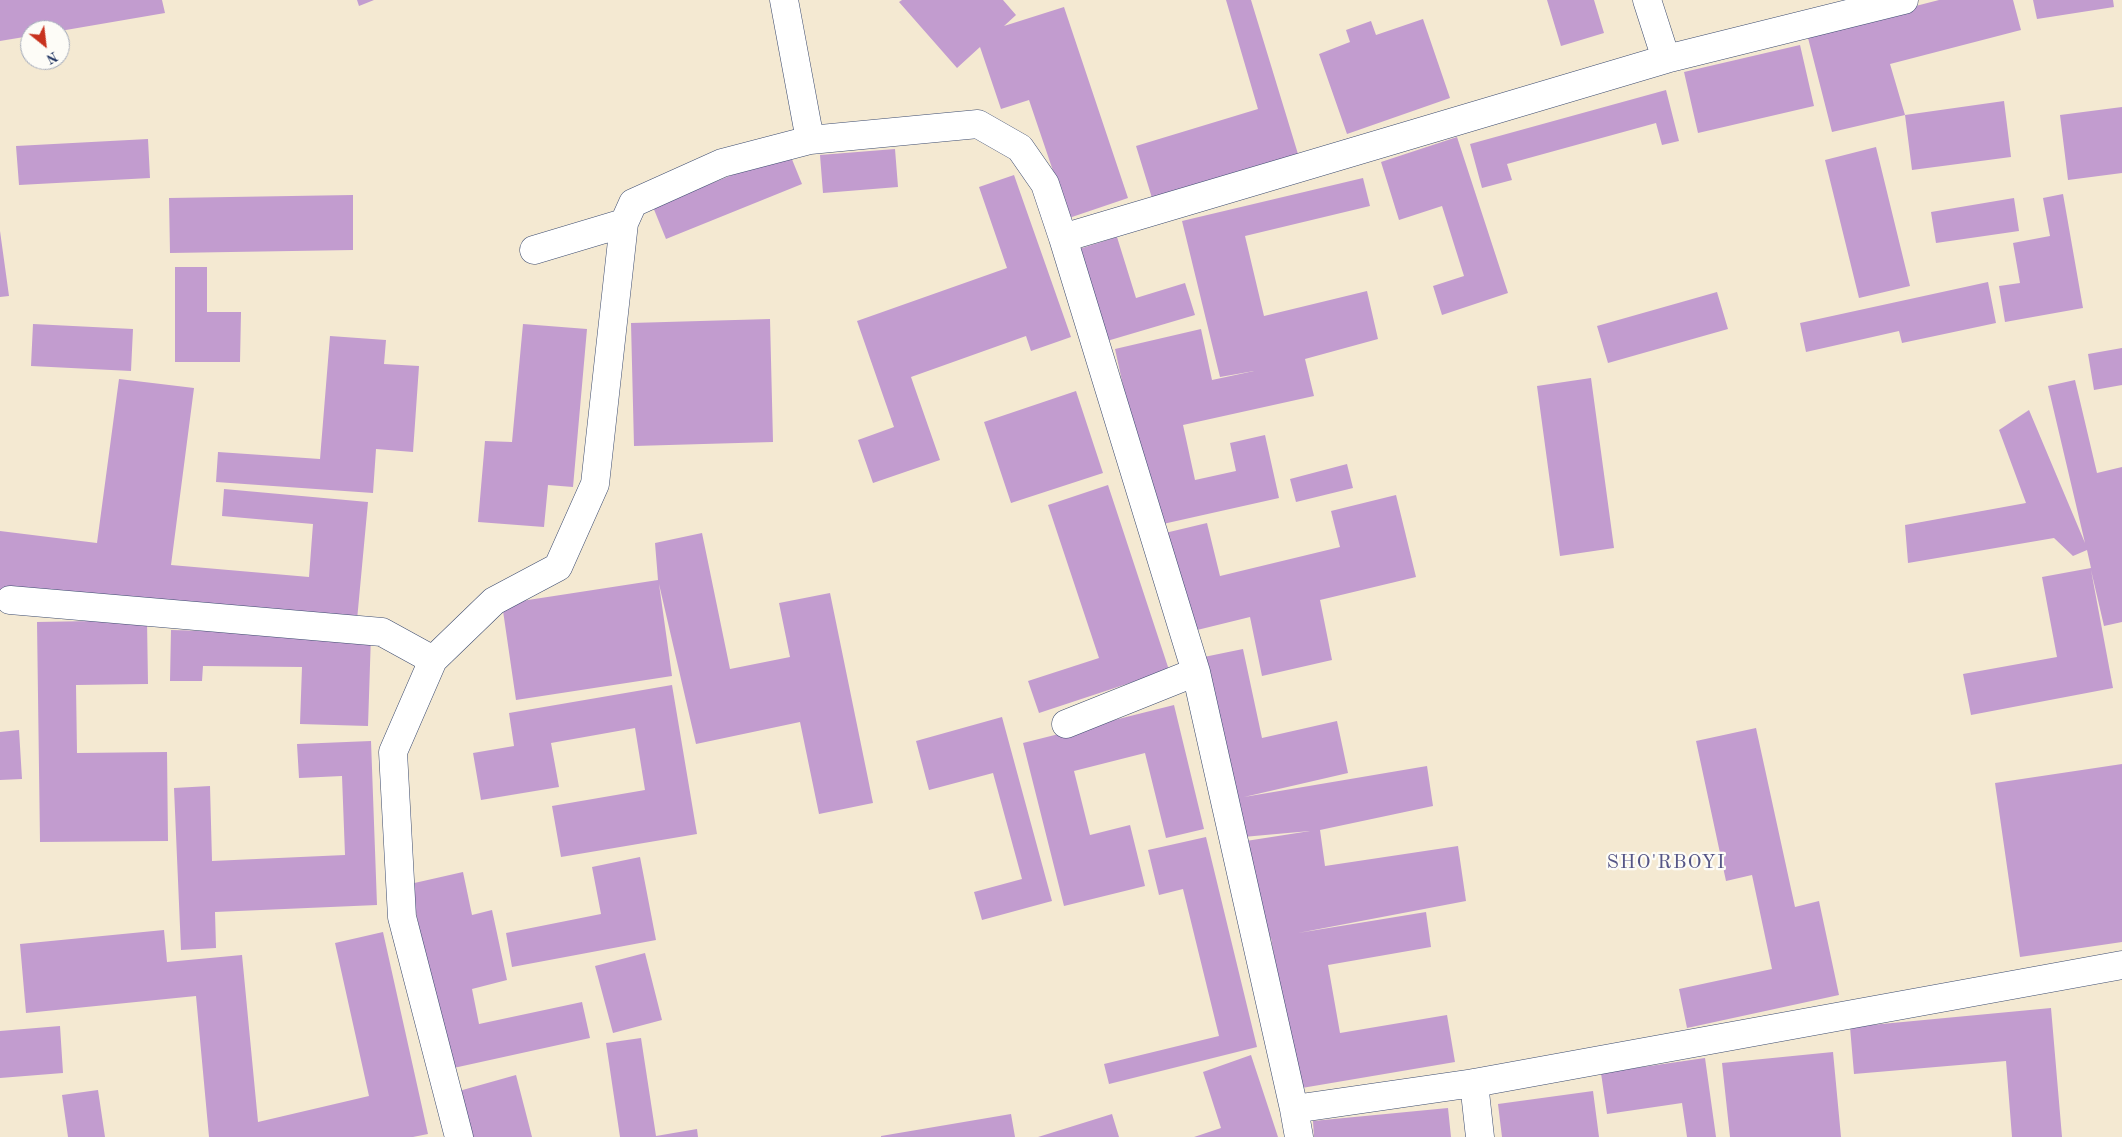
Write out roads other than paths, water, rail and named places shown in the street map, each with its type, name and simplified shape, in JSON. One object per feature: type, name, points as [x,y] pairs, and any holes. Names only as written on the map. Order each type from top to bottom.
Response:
[{"type":"street","points":[[784,0],[810,140]]},
{"type":"street","points":[[1647,0],[1666,59]]},
{"type":"street","points":[[1063,238],[1666,59],[1904,0]]},
{"type":"street","points":[[459,1137],[402,917],[393,752],[433,660],[494,601],[558,567],[595,484],[624,223],[633,202],[722,163],[810,140],[978,124],[1020,148],[1045,184],[1063,238],[1196,672],[1299,1137]]},
{"type":"street","points":[[534,250],[624,223]]},
{"type":"street","points":[[10,600],[382,632],[433,660]]},
{"type":"street","points":[[1066,724],[1196,672]]},
{"type":"street","points":[[1294,1109],[1474,1083],[2122,964]]},
{"type":"street","points":[[1474,1083],[1480,1137]]},
{"type":"district","name":"SHO'RBOYI","points":[[1666,863]]}]
